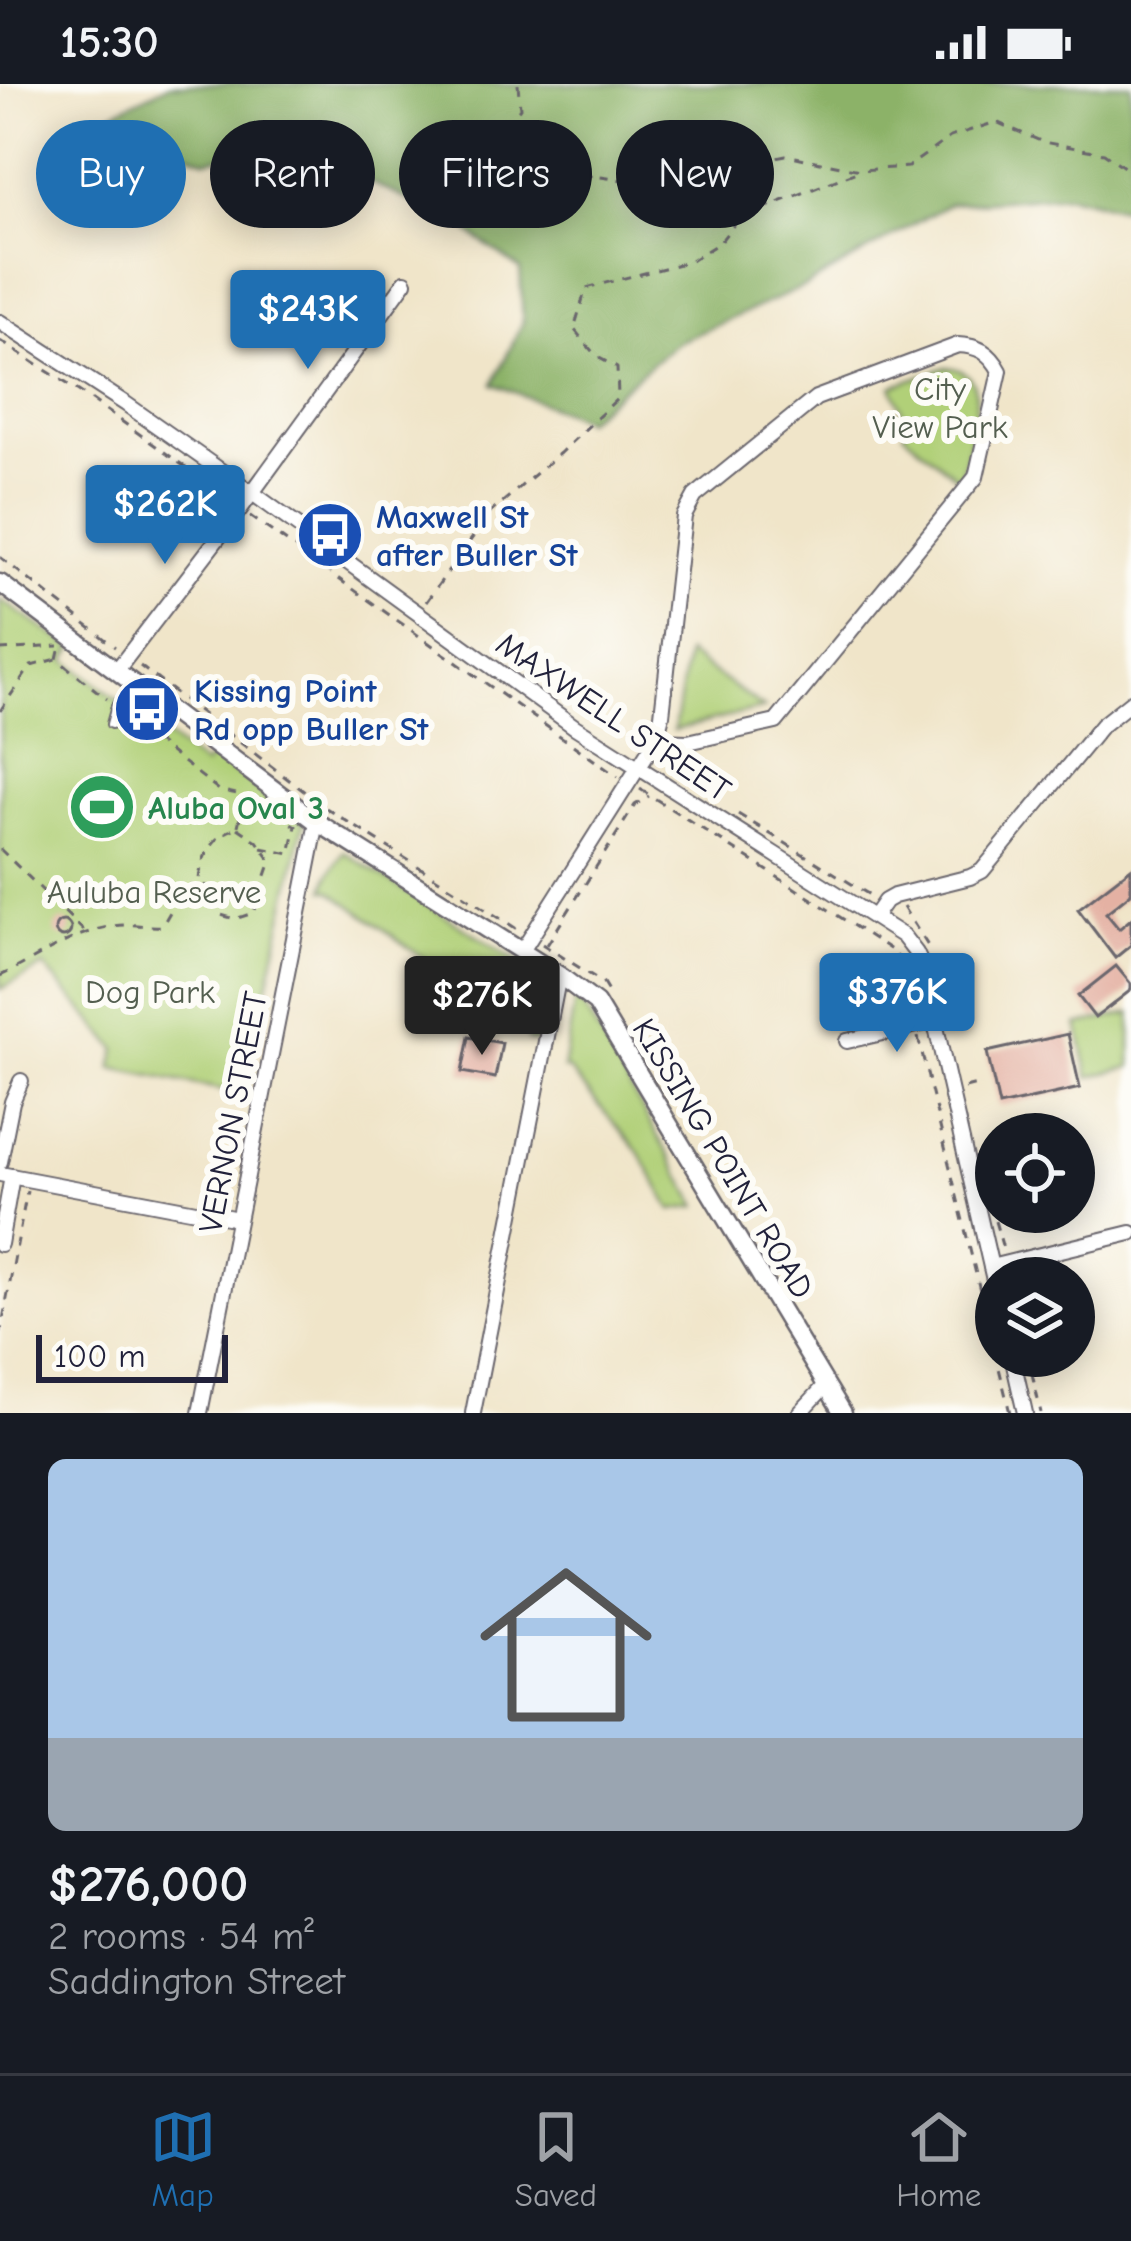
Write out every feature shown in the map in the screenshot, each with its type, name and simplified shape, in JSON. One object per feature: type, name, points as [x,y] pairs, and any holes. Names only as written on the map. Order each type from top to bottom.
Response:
[{"type":"street","points":[[117,670],[405,282]]},
{"type":"street","name":"MAXWELL STREET","points":[[0,322],[251,492],[575,728],[903,936],[916,953],[935,1021],[989,1257]]},
{"type":"street","points":[[521,951],[655,741],[685,516],[695,496],[826,392],[958,346],[986,352],[1000,371],[976,478],[776,722],[688,742],[655,741]]},
{"type":"street","name":"KISSING POINT ROAD","points":[[0,583],[117,670],[135,673],[317,822],[596,1003],[843,1413]]},
{"type":"street","points":[[874,917],[894,896],[982,871],[1102,725],[1131,702]]},
{"type":"street","name":"VERNON STREET","points":[[200,1413],[317,822]]},
{"type":"street","points":[[473,1413],[559,975]]},
{"type":"street","points":[[847,1041],[935,1021]]},
{"type":"street","points":[[0,1162],[21,1081]]},
{"type":"street","points":[[0,1244],[6,1175],[238,1219]]},
{"type":"street","points":[[1032,1257],[1131,1233]]},
{"type":"street","points":[[1017,1377],[1025,1413]]},
{"type":"street","points":[[800,1413],[826,1385]]},
{"type":"lane","points":[[111,724],[135,673]]},
{"type":"path","points":[[518,84],[520,108],[499,132],[502,152],[522,166],[643,183],[786,155],[860,170],[908,167],[950,137],[996,122],[1043,142],[1104,153],[1131,172]]},
{"type":"path","points":[[418,613],[491,512],[618,398],[617,368],[596,356],[574,329],[586,288],[692,261],[720,242],[739,218],[860,170]]},
{"type":"path","points":[[0,341],[88,397],[234,502]]},
{"type":"path","points":[[248,514],[618,777]]},
{"type":"path","points":[[0,557],[116,648]]},
{"type":"path","points":[[0,650],[60,646],[57,659]]},
{"type":"path","points":[[57,659],[219,790],[245,796],[296,826],[290,854],[262,848]]},
{"type":"path","points":[[0,711],[31,666],[57,659]]},
{"type":"path","points":[[135,673],[326,808],[517,929]]},
{"type":"path","points":[[638,788],[893,951],[915,1012]]},
{"type":"path","points":[[238,828],[245,796]]},
{"type":"path","points":[[546,946],[634,805],[651,796]]},
{"type":"path","points":[[730,808],[873,897]]},
{"type":"path","points":[[0,976],[85,933],[127,924],[162,926],[178,898],[199,879],[202,859],[225,831],[238,828],[257,841],[271,861],[253,914],[236,919],[221,915],[212,892],[199,879]]},
{"type":"path","points":[[0,849],[85,933]]},
{"type":"path","points":[[749,860],[753,854]]},
{"type":"path","points":[[918,1035],[1010,1413]]},
{"type":"path","points":[[963,1088],[977,1084]]},
{"type":"path","points":[[0,1336],[27,1191]]},
{"type":"path","points":[[1033,1377],[1041,1413]]},
{"type":"green space","points":[[171,84],[1131,84],[1131,210],[1068,195],[949,204],[808,285],[676,343],[585,420],[493,384],[523,322],[520,269],[464,228],[592,228],[592,120],[399,120],[399,196],[375,185],[375,120],[210,120],[210,159],[206,160],[186,152],[186,120],[101,118]]},
{"type":"green space","name":"City View Park","points":[[946,367],[962,371],[976,393],[974,425],[958,478],[903,433],[908,426],[892,386]]},
{"type":"green space","name":"Auluba Reserve","points":[[0,600],[74,648],[66,660],[124,705],[133,695],[163,717],[155,728],[204,766],[212,756],[304,822],[244,1094],[112,1068],[117,1049],[44,966],[0,989]]},
{"type":"green space","points":[[687,654],[764,708],[674,730]]},
{"type":"green space","points":[[344,852],[537,974],[545,982],[536,1042],[325,890]]},
{"type":"green space","points":[[575,1000],[581,1003],[698,1206],[672,1210],[639,1152],[568,1069],[563,1069]]},
{"type":"green space","points":[[1131,1013],[1131,1067],[1089,1077],[1078,1025]]},
{"type":"building","points":[[1131,868],[1131,893],[1106,913],[1119,929],[1131,919],[1131,945],[1115,958],[1078,909]]},
{"type":"building","points":[[63,921],[71,929],[63,937],[55,929]]},
{"type":"building","points":[[1116,966],[1131,990],[1095,1018],[1078,996]]},
{"type":"building","points":[[1068,1034],[1080,1088],[999,1106],[987,1052]]},
{"type":"building","points":[[469,1037],[502,1043],[495,1078],[462,1072]]},
{"type":"place","name":"Maxwell St after Buller St","points":[[330,535]]},
{"type":"place","name":"Kissing Point Rd opp Buller St","points":[[147,709]]},
{"type":"place","name":"Aluba Oval 3","points":[[102,807]]},
{"type":"park label","name":"Dog Park","points":[[150,991]]}]
